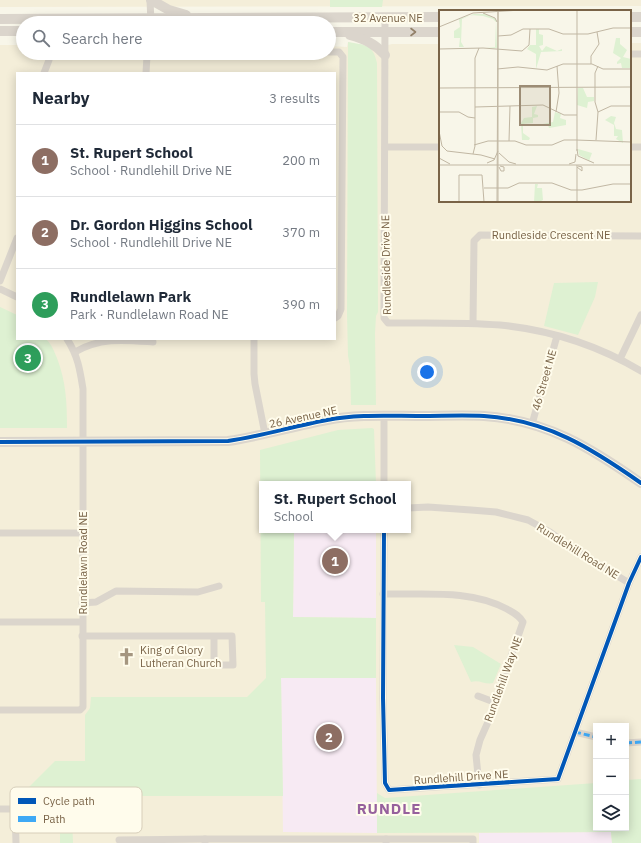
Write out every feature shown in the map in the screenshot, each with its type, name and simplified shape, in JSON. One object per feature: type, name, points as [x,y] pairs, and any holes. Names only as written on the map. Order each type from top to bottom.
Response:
[{"type":"main road","points":[[151,0],[169,10],[191,16]]},
{"type":"main road","name":"32 Avenue NE","points":[[336,18],[439,17]]},
{"type":"main road","name":"32 Avenue NE","points":[[0,19],[16,19]]},
{"type":"main road","points":[[0,31],[16,31]]},
{"type":"main road","name":"32 Avenue NE","points":[[336,32],[439,32]]},
{"type":"main road","points":[[336,33],[366,40],[385,55]]},
{"type":"main road","name":"26 Avenue NE","points":[[0,442],[228,441],[349,417],[484,416],[532,424],[556,432],[580,443],[605,458],[641,483]]},
{"type":"street","points":[[151,0],[151,16]]},
{"type":"street","name":"Rundleside Drive NE","points":[[385,18],[384,318],[388,322],[473,323],[509,326],[530,330],[578,342],[620,359],[641,371]]},
{"type":"street","points":[[336,52],[339,52],[343,57],[341,309],[336,317]]},
{"type":"street","points":[[44,72],[49,60]]},
{"type":"street","points":[[146,72],[147,60]]},
{"type":"street","points":[[385,147],[439,147]]},
{"type":"street","name":"Rundleside Crescent NE","points":[[473,323],[474,241],[480,235],[641,236]]},
{"type":"street","points":[[0,281],[16,241]]},
{"type":"street","points":[[0,289],[16,297]]},
{"type":"street","points":[[620,359],[641,315]]},
{"type":"street","name":"46 Street NE","points":[[532,424],[557,336]]},
{"type":"street","name":"Rundlelawn Road NE","points":[[0,710],[80,710],[83,707],[83,389],[80,369],[75,352],[68,340]]},
{"type":"street","points":[[75,352],[92,344],[114,340]]},
{"type":"street","points":[[130,340],[153,342]]},
{"type":"street","points":[[254,340],[255,384],[265,434]]},
{"type":"street","points":[[384,416],[384,481]]},
{"type":"street","name":"Rundlehill Road NE","points":[[411,508],[428,507],[477,510],[496,512],[528,520],[550,532],[572,548],[629,583]]},
{"type":"street","points":[[0,533],[83,533]]},
{"type":"street","name":"Rundlehill Drive NE","points":[[384,533],[383,594],[385,783],[389,790],[558,779],[629,583],[641,557]]},
{"type":"street","points":[[82,603],[96,602],[116,591],[198,592],[219,586]]},
{"type":"street","name":"Rundlehill Way NE","points":[[383,594],[469,596],[490,600],[520,616],[523,622],[476,755],[478,785]]},
{"type":"street","points":[[0,622],[82,622]]},
{"type":"street","points":[[82,636],[232,636],[233,665],[214,666],[214,637]]},
{"type":"street","points":[[478,696],[494,702]]},
{"type":"street","points":[[576,732],[593,736]]},
{"type":"street","points":[[629,743],[641,742]]},
{"type":"street","points":[[16,833],[16,843]]},
{"type":"street","points":[[119,840],[386,841],[473,839],[473,843]]},
{"type":"shaded area","points":[[0,0],[641,0],[641,6],[0,7]]},
{"type":"shaded area","points":[[348,42],[372,49],[392,44],[439,44],[439,202],[631,202],[631,43],[641,43],[641,843],[0,843],[0,45],[16,45],[16,60],[336,60],[336,46],[347,47]]},
{"type":"shaded area","points":[[294,533],[376,533],[376,618],[293,617]]},
{"type":"shaded area","points":[[281,678],[376,678],[377,833],[283,832]]},
{"type":"shaded area","points":[[611,832],[612,843],[479,843],[479,833]]},
{"type":"green space","points":[[330,0],[383,0],[382,7],[330,7]]},
{"type":"green space","points":[[348,42],[367,46],[373,52],[377,63],[378,312],[376,316],[375,333],[376,405],[351,405],[347,314]]},
{"type":"green space","points":[[598,282],[595,297],[578,335],[544,326],[554,283]]},
{"type":"green space","points":[[0,307],[16,315],[16,340],[47,340],[53,348],[64,384],[67,428],[0,428]]},
{"type":"green space","points":[[374,429],[376,481],[260,481],[260,450],[338,430]]},
{"type":"green space","points":[[261,533],[294,533],[293,617],[376,618],[376,678],[281,678],[283,796],[142,796],[142,787],[29,787],[55,761],[85,761],[85,715],[90,708],[91,697],[247,697],[266,678],[265,602],[261,602]]},
{"type":"green space","points":[[454,645],[473,647],[501,664],[493,683],[477,681],[471,682]]},
{"type":"green space","points":[[641,779],[641,843],[612,843],[611,832],[377,833],[377,793],[385,798],[593,783],[593,831],[629,831],[629,780]]},
{"type":"green space","points":[[60,833],[73,833],[73,843],[60,843]]},
{"type":"marked path","points":[[575,732],[593,736]]},
{"type":"marked path","points":[[629,743],[641,742]]},
{"type":"cycle path","points":[[0,442],[228,441],[338,418],[373,416],[484,416],[528,423],[567,438],[586,447],[641,483]]},
{"type":"cycle path","points":[[384,533],[383,698],[385,783],[389,790],[558,779],[629,583],[641,557]]},
{"type":"place","name":"Rundlelawn Park","points":[[28,358]]},
{"type":"place","name":"St. Rupert School","points":[[335,561]]},
{"type":"place","name":"King of Glory Lutheran Church","points":[[127,656]]},
{"type":"place","name":"Dr. Gordon Higgins School","points":[[329,737]]},
{"type":"district","name":"RUNDLE","points":[[389,809]]}]
